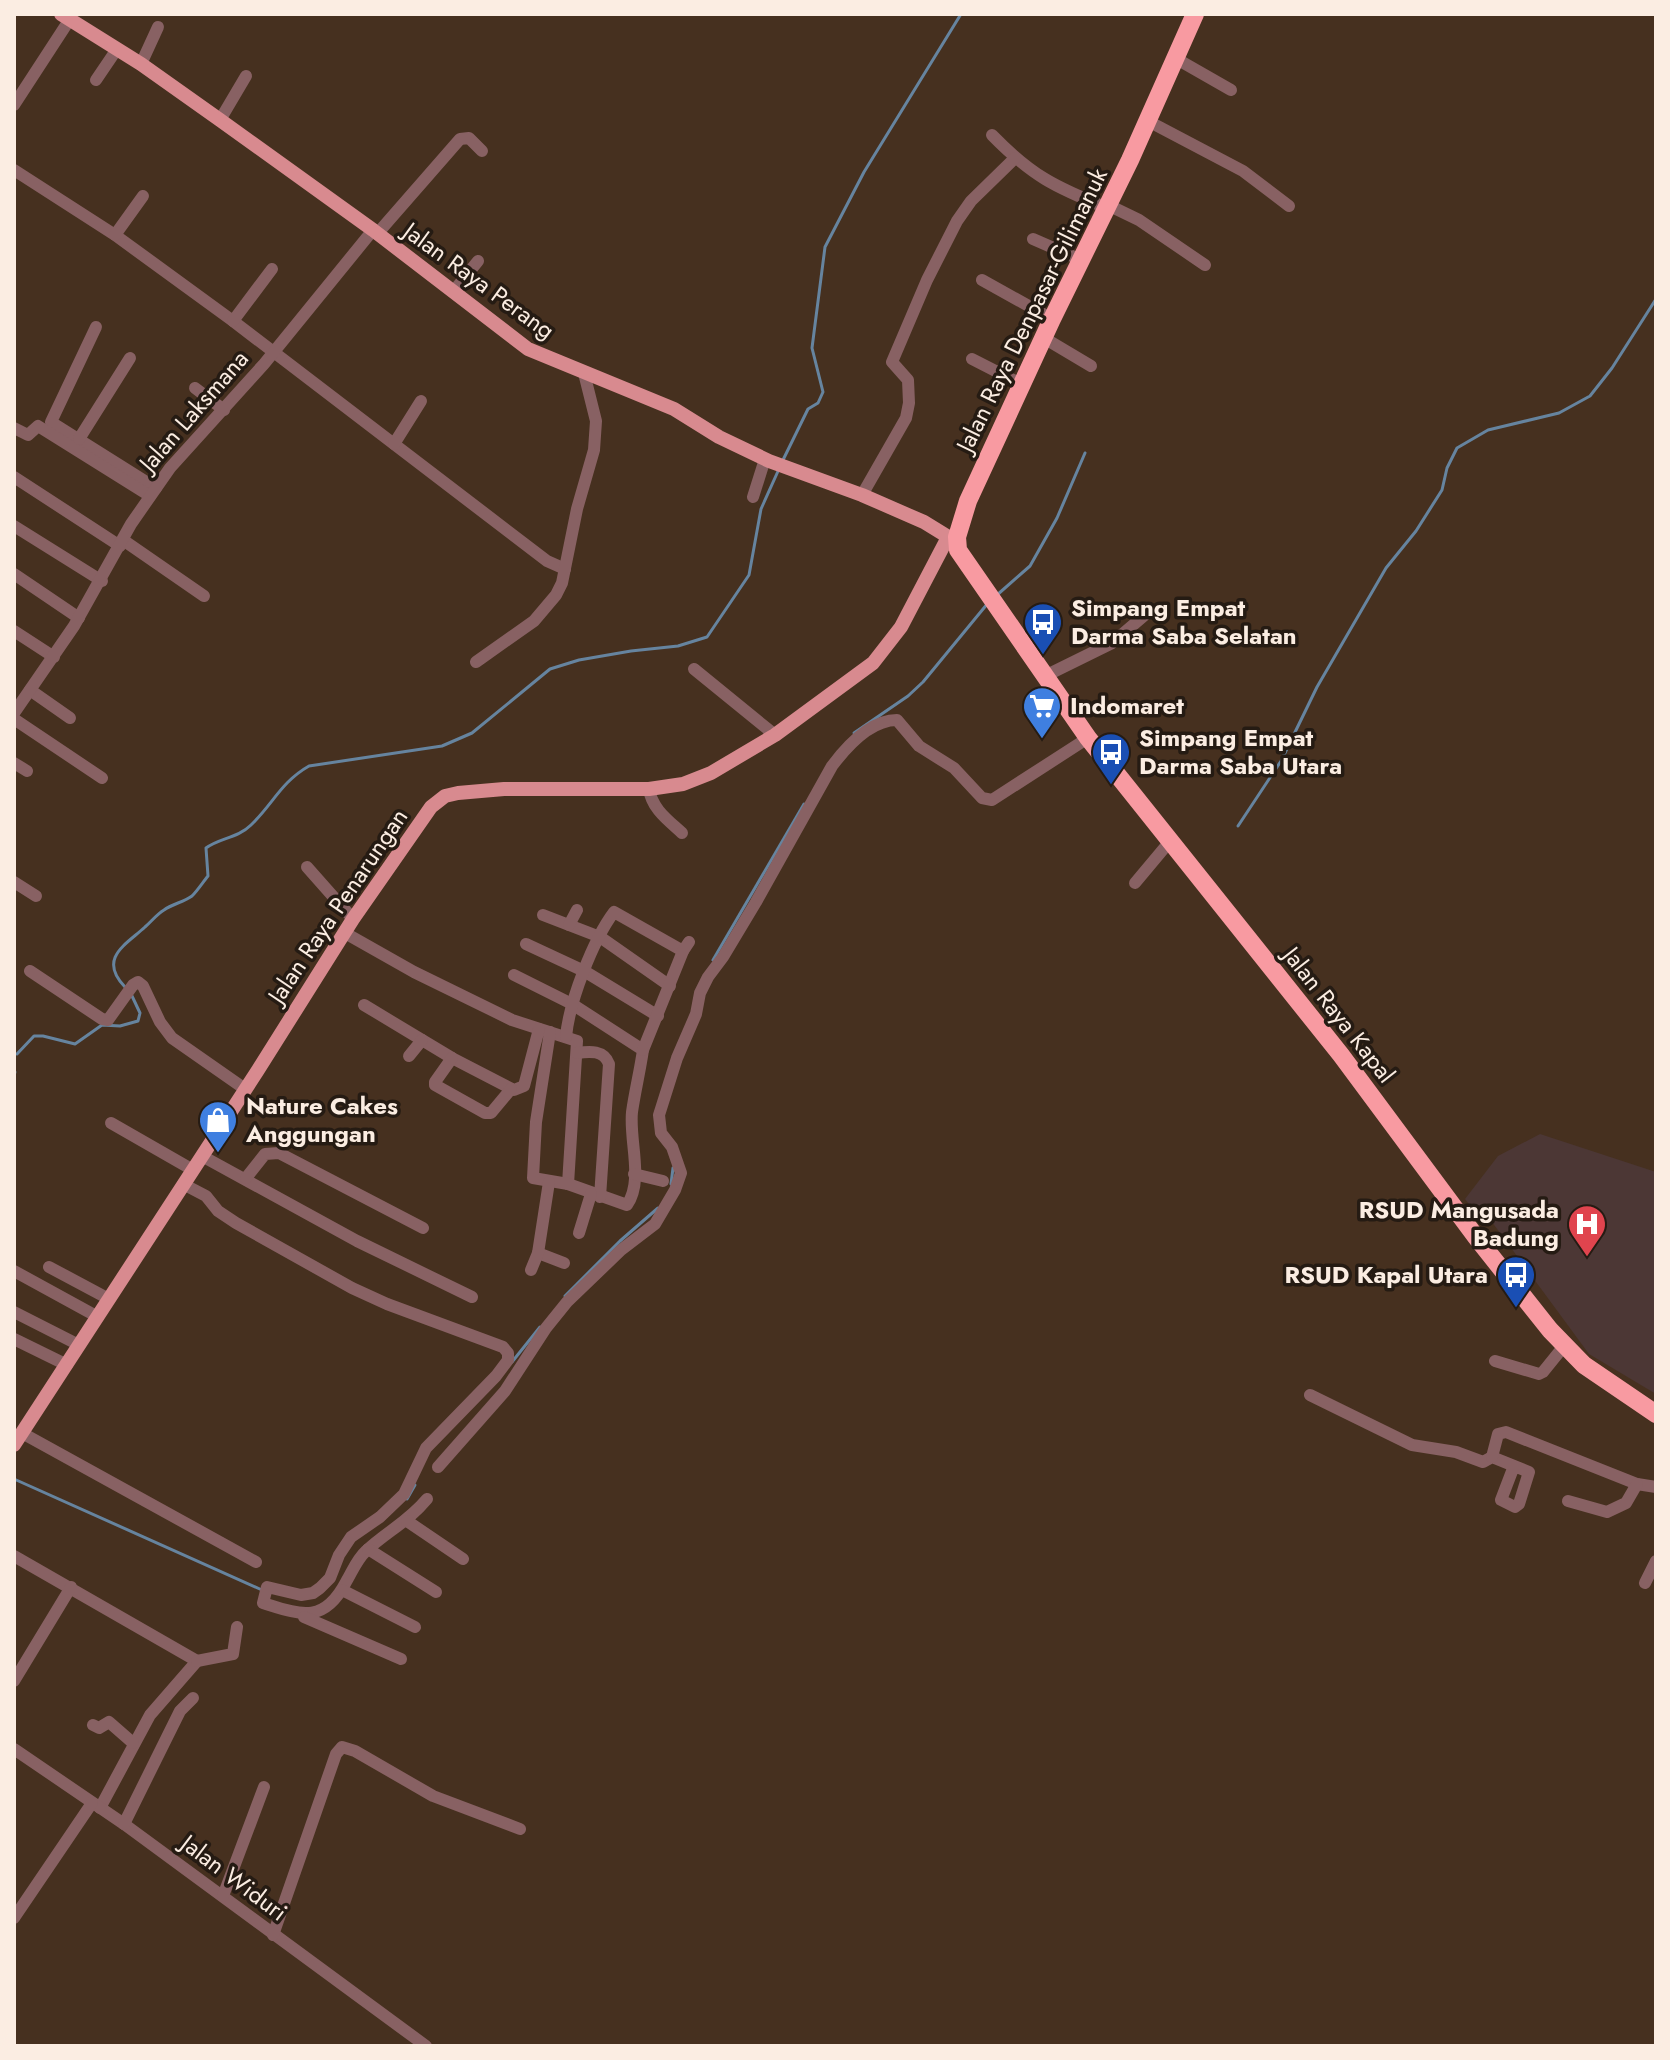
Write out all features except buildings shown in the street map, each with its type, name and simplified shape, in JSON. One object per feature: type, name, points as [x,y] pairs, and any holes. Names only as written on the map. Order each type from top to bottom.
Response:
[{"type":"highway","name":"Jalan Raya Denpasar-Gilimanuk","points":[[954,537],[1195,14]]},
{"type":"highway","name":"Jalan Raya Kapal","points":[[954,537],[958,550],[976,578],[1088,738],[1341,1055],[1476,1237],[1564,1346],[1606,1381],[1656,1414]]},
{"type":"main road","name":"Jalan Raya Perang","points":[[66,16],[220,120],[375,232],[528,349],[674,409],[719,437],[767,460],[862,495],[954,537]]},
{"type":"main road","name":"Jalan Raya Penarungan","points":[[18,1439],[350,925],[431,807],[445,796],[504,789],[649,789],[697,780],[748,753],[862,672],[890,644],[954,537]]},
{"type":"street","points":[[14,105],[66,16]]},
{"type":"street","points":[[141,64],[158,27]]},
{"type":"street","points":[[96,80],[117,49]]},
{"type":"street","points":[[1175,58],[1231,90]]},
{"type":"street","points":[[220,120],[246,76]]},
{"type":"street","points":[[1148,121],[1243,171],[1289,206]]},
{"type":"street","points":[[992,135],[1015,158],[1049,184],[1139,220],[1205,265]]},
{"type":"street","name":"Jalan Laksmana","points":[[16,705],[54,657],[102,581],[121,543],[170,468],[460,139],[472,140],[482,151]]},
{"type":"street","points":[[862,495],[906,418],[908,380],[892,362],[927,280],[957,221],[971,201],[1015,158]]},
{"type":"street","points":[[14,170],[115,235],[275,352],[547,561],[565,569]]},
{"type":"street","points":[[115,235],[143,196]]},
{"type":"street","points":[[1033,239],[1081,260]]},
{"type":"street","points":[[453,292],[478,261]]},
{"type":"street","points":[[233,321],[272,269]]},
{"type":"street","points":[[982,280],[1052,319]]},
{"type":"street","points":[[96,327],[51,422],[153,492]]},
{"type":"street","points":[[1044,338],[1091,366]]},
{"type":"street","points":[[79,439],[130,358]]},
{"type":"street","points":[[972,359],[1023,385]]},
{"type":"street","points":[[476,662],[534,621],[556,595],[594,450],[596,421],[584,373]]},
{"type":"street","points":[[195,388],[224,410]]},
{"type":"street","points":[[394,444],[421,401]]},
{"type":"street","points":[[14,428],[28,435],[38,426],[153,492]]},
{"type":"street","points":[[753,497],[767,460]]},
{"type":"street","points":[[14,477],[204,596]]},
{"type":"street","points":[[14,526],[102,581]]},
{"type":"street","points":[[14,574],[79,618]]},
{"type":"street","points":[[1045,676],[1112,643],[1146,614]]},
{"type":"street","points":[[14,631],[54,657]]},
{"type":"street","points":[[694,669],[775,735]]},
{"type":"street","points":[[30,690],[70,718]]},
{"type":"street","points":[[14,719],[102,778]]},
{"type":"street","points":[[438,1467],[505,1391],[567,1302],[621,1250],[655,1224],[675,1190],[681,1173],[672,1147],[661,1133],[659,1115],[677,1058],[696,1014],[700,993],[756,902],[832,766],[846,748],[878,725],[897,720],[919,746],[954,768],[982,798],[992,800],[1088,738]]},
{"type":"street","points":[[14,763],[27,771]]},
{"type":"street","points":[[649,789],[658,811],[682,833]]},
{"type":"street","points":[[1135,883],[1171,840]]},
{"type":"street","points":[[307,867],[350,925],[375,949],[414,972],[512,1020],[578,1043],[568,1184]]},
{"type":"street","points":[[14,882],[36,896]]},
{"type":"street","points":[[569,925],[577,910]]},
{"type":"street","points":[[544,1031],[532,1174],[537,1180],[568,1184],[627,1205],[634,1174],[632,1115],[643,1050],[686,946],[617,912],[612,913],[584,971],[572,1004],[566,1037]]},
{"type":"street","points":[[543,915],[600,937],[670,986]]},
{"type":"street","points":[[526,944],[584,971],[658,1016]]},
{"type":"street","points":[[30,971],[108,1020],[138,982],[172,1038],[245,1089]]},
{"type":"street","points":[[514,975],[572,1004],[643,1050]]},
{"type":"street","points":[[364,1005],[511,1089],[518,1090],[524,1086],[544,1031]]},
{"type":"street","points":[[409,1056],[422,1040]]},
{"type":"street","points":[[577,1053],[600,1053],[609,1064],[595,1196],[579,1233]]},
{"type":"street","points":[[452,1058],[435,1085],[485,1113],[491,1113],[511,1089]]},
{"type":"street","points":[[111,1123],[193,1170]]},
{"type":"street","points":[[246,1178],[265,1154],[279,1153],[423,1228]]},
{"type":"street","points":[[202,1156],[357,1241],[472,1297]]},
{"type":"street","points":[[634,1174],[663,1181]]},
{"type":"street","points":[[531,1270],[538,1253],[549,1182]]},
{"type":"street","points":[[183,1184],[206,1196],[218,1211],[236,1223],[352,1288],[427,1320],[505,1348],[509,1357],[505,1365],[424,1451],[404,1494],[380,1517],[351,1537],[339,1555],[330,1578],[313,1593],[301,1595],[267,1587],[263,1603],[297,1614],[401,1659]]},
{"type":"street","points":[[538,1253],[564,1263]]},
{"type":"street","points":[[49,1267],[109,1299]]},
{"type":"street","points":[[14,1271],[98,1317]]},
{"type":"street","points":[[14,1312],[79,1345]]},
{"type":"street","points":[[14,1339],[67,1365]]},
{"type":"street","points":[[1495,1361],[1539,1374],[1564,1346]]},
{"type":"street","points":[[1310,1395],[1412,1445],[1456,1452],[1483,1462],[1492,1457],[1498,1434],[1506,1432],[1637,1484],[1656,1487]]},
{"type":"street","points":[[472,1401],[485,1413]]},
{"type":"street","points":[[18,1439],[256,1562]]},
{"type":"street","points":[[1492,1457],[1514,1466]]},
{"type":"street","points":[[1568,1501],[1598,1511],[1617,1510],[1626,1503],[1637,1484]]},
{"type":"street","points":[[297,1614],[319,1612],[337,1598],[368,1549],[407,1521],[427,1499]]},
{"type":"street","points":[[407,1521],[463,1559]]},
{"type":"street","points":[[368,1549],[436,1592]]},
{"type":"street","points":[[14,1556],[197,1661]]},
{"type":"street","points":[[1645,1583],[1656,1561]]},
{"type":"street","points":[[14,1681],[71,1587]]},
{"type":"street","points":[[342,1590],[415,1627]]},
{"type":"street","points":[[15,1915],[96,1806],[157,1706],[197,1661],[233,1654],[237,1627]]},
{"type":"street","points":[[124,1824],[168,1733],[182,1708],[193,1698]]},
{"type":"street","points":[[93,1725],[99,1728],[109,1722],[133,1743]]},
{"type":"street","points":[[273,1935],[336,1754],[342,1747],[355,1751],[433,1796],[520,1829]]},
{"type":"street","name":"Jalan Widuri","points":[[14,1749],[124,1824],[426,2046]]},
{"type":"street","points":[[223,1896],[264,1787]]},
{"type":"shaded area","name":"RSUD Mangusada Badung","points":[[1540,1134],[1656,1172],[1656,1394],[1589,1354],[1489,1218],[1483,1222],[1465,1199],[1498,1156]]},
{"type":"waterway","points":[[782,462],[808,409],[818,403],[823,392],[812,348],[825,247],[864,172],[961,14]]},
{"type":"waterway","points":[[1238,826],[1281,761],[1317,687],[1386,568],[1416,531],[1442,490],[1447,468],[1457,448],[1488,430],[1559,413],[1590,396],[1612,368],[1656,299]]},
{"type":"waterway","points":[[997,595],[1030,566],[1057,518],[1085,453]]},
{"type":"waterway","points":[[125,987],[114,968],[118,952],[161,912],[192,896],[208,876],[206,848],[246,829],[299,772],[309,766],[442,746],[472,733],[550,669],[579,660],[678,646],[707,637],[749,575],[761,509],[779,469]]},
{"type":"waterway","points":[[854,733],[923,682],[988,603]]},
{"type":"waterway","points":[[713,960],[804,804]]},
{"type":"waterway","points":[[17,1054],[34,1036],[75,1044],[102,1025],[120,1026],[138,1021],[140,1013],[132,996]]},
{"type":"waterway","points":[[14,1076],[15,1072]]},
{"type":"waterway","points":[[671,1184],[673,1168]]},
{"type":"waterway","points":[[565,1296],[658,1208]]},
{"type":"waterway","points":[[512,1362],[540,1327]]},
{"type":"waterway","points":[[14,1479],[262,1590]]},
{"type":"waterway","points":[[407,1499],[415,1485]]},
{"type":"place","name":"Simpang Empat Darma Saba Selatan","points":[[1043,656]]},
{"type":"place","name":"Indomaret","points":[[1042,740]]},
{"type":"place","name":"Simpang Empat Darma Saba Utara","points":[[1111,786]]},
{"type":"place","name":"Nature Cakes Anggungan","points":[[218,1154]]},
{"type":"place","name":"RSUD Mangusada Badung","points":[[1587,1258]]},
{"type":"place","name":"RSUD Kapal Utara","points":[[1516,1309]]}]
